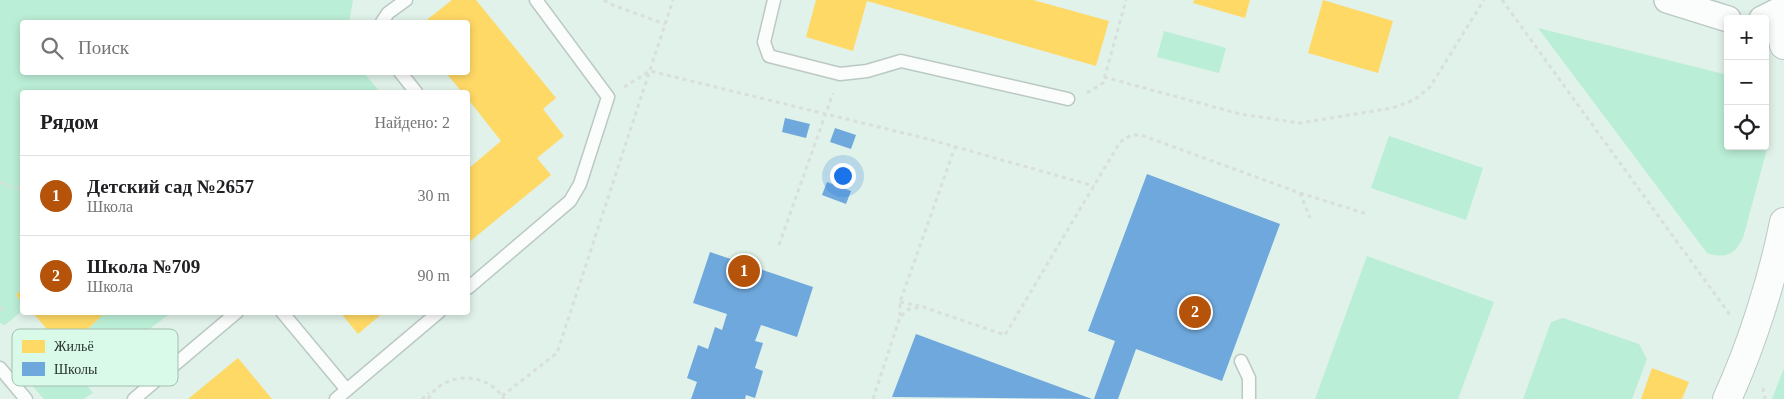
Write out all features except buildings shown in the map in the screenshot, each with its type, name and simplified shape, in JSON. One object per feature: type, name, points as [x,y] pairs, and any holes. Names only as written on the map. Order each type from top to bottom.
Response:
[{"type":"street","points":[[1667,0],[1724,18]]},
{"type":"street","points":[[1769,16],[1784,8]]},
{"type":"street","points":[[1784,12],[1781,32],[1784,45]]},
{"type":"street","points":[[1769,36],[1784,45]]},
{"type":"street","points":[[1727,399],[1741,368],[1780,245],[1784,222]]},
{"type":"lane","points":[[383,20],[388,13],[406,0]]},
{"type":"lane","points":[[470,286],[570,201],[580,184],[608,97],[536,0]]},
{"type":"lane","points":[[774,0],[764,42],[769,56],[840,74],[867,71],[900,60],[1068,99]]},
{"type":"lane","points":[[402,75],[414,90]]},
{"type":"lane","points":[[178,362],[233,315]]},
{"type":"lane","points":[[284,315],[346,390]]},
{"type":"lane","points":[[336,399],[435,315]]},
{"type":"lane","points":[[1241,361],[1249,378],[1249,399]]},
{"type":"lane","points":[[0,368],[12,382]]},
{"type":"lane","points":[[15,386],[26,399]]},
{"type":"lane","points":[[134,399],[149,386]]},
{"type":"path","points":[[604,0],[610,4],[665,24]]},
{"type":"path","points":[[422,399],[440,385],[453,379],[468,377],[484,381],[503,398],[557,353],[673,0]]},
{"type":"path","points":[[1068,99],[1087,94],[1103,83],[1126,0]]},
{"type":"path","points":[[1104,77],[1240,114],[1300,123],[1392,108],[1414,100],[1430,87],[1484,0]]},
{"type":"path","points":[[1502,0],[1731,316]]},
{"type":"path","points":[[608,97],[650,71],[955,146],[1094,186]]},
{"type":"path","points":[[778,245],[833,93]]},
{"type":"path","points":[[900,302],[1005,335],[1120,142],[1131,135],[1141,135],[1300,193],[1367,214]]},
{"type":"path","points":[[873,399],[900,317],[900,302],[955,146]]},
{"type":"path","points":[[0,182],[20,189]]},
{"type":"path","points":[[1300,193],[1310,218]]},
{"type":"path","points":[[0,307],[3,311]]},
{"type":"path","points":[[900,317],[909,309],[923,308]]},
{"type":"path","points":[[428,399],[440,385]]},
{"type":"path","points":[[1763,388],[1765,399]]},
{"type":"green space","points":[[0,0],[353,0],[349,20],[20,20],[20,75],[366,75],[378,90],[20,90],[20,291],[16,295],[20,300],[20,313],[5,325],[0,323]]},
{"type":"green space","points":[[1538,28],[1724,74],[1724,150],[1767,150],[1743,238],[1733,252],[1729,254],[1719,256],[1707,253]]},
{"type":"green space","points":[[1164,31],[1226,48],[1219,73],[1157,57]]},
{"type":"green space","points":[[1389,136],[1483,168],[1466,220],[1371,188]]},
{"type":"green space","points":[[1367,256],[1494,302],[1458,399],[1315,399]]},
{"type":"green space","points":[[103,315],[168,315],[149,329],[88,329]]},
{"type":"green space","points":[[1563,318],[1639,344],[1647,359],[1632,399],[1523,399],[1551,322]]},
{"type":"green space","points":[[1784,368],[1784,399],[1772,399]]},
{"type":"green space","points":[[32,386],[88,386],[93,393],[83,399],[44,399]]},
{"type":"place","name":"Детский сад №2657","points":[[744,271]]},
{"type":"place","name":"Школа №709","points":[[1195,312]]}]
